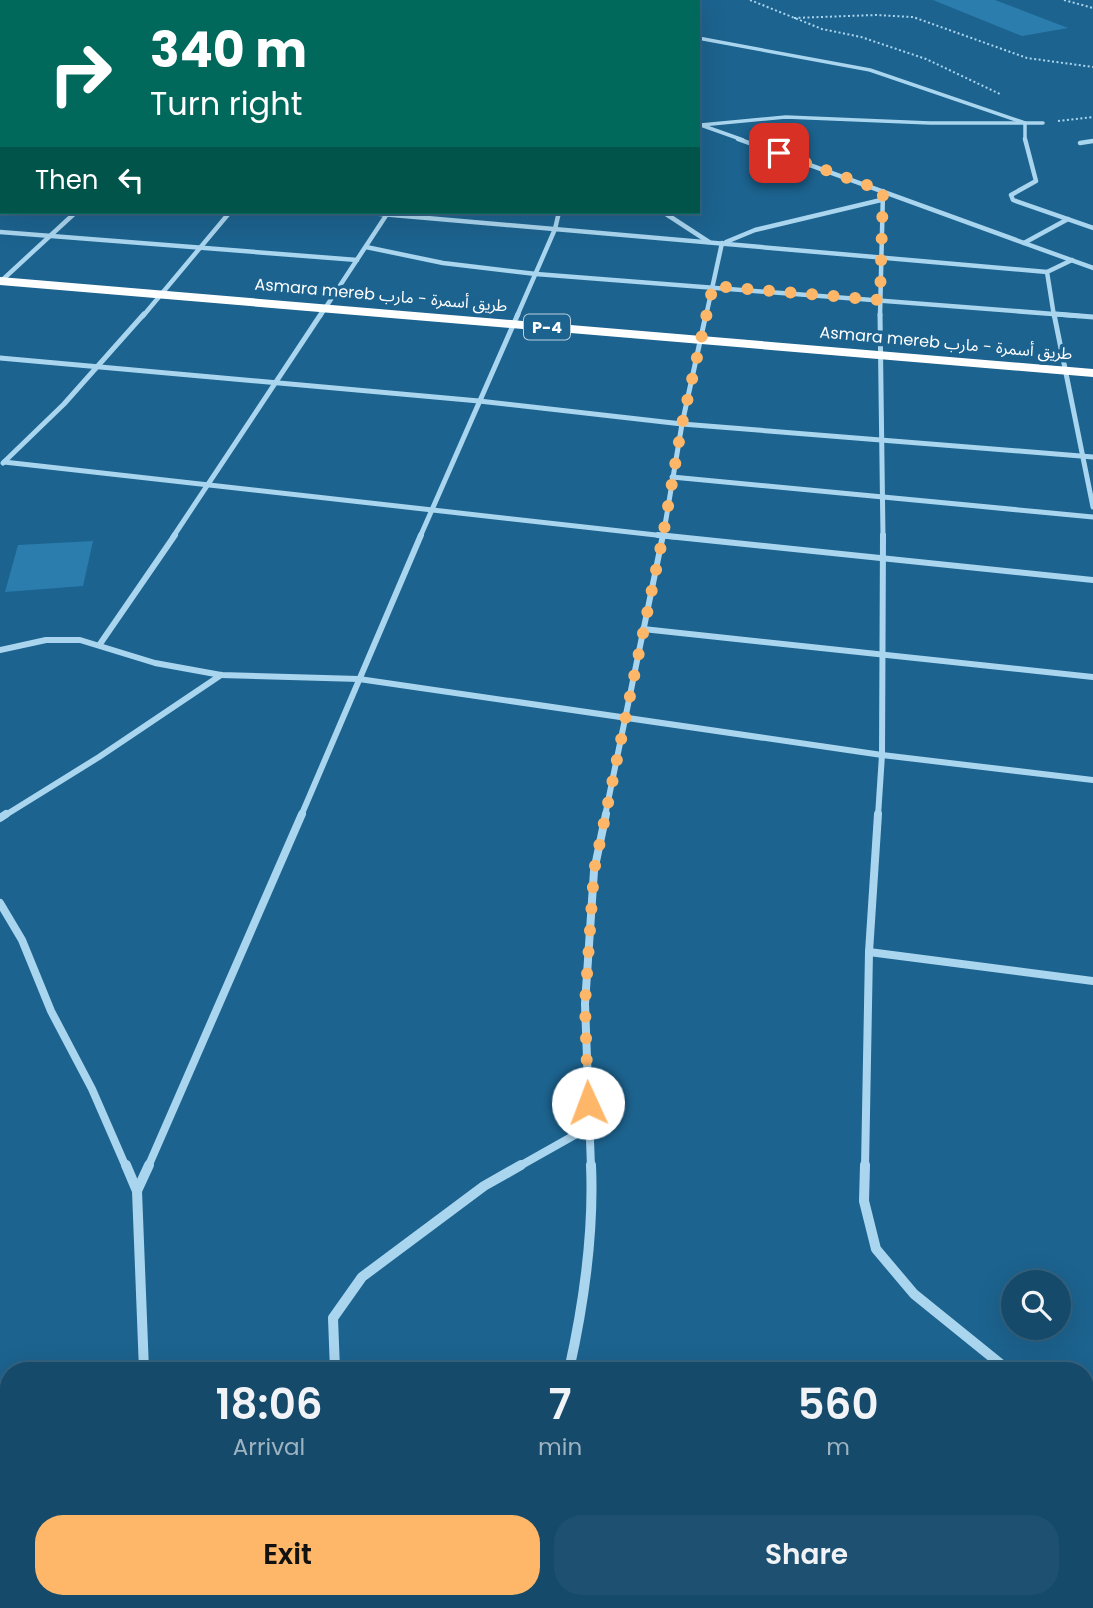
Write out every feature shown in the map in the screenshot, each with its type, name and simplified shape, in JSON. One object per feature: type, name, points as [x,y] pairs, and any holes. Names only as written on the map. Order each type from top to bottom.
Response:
[{"type":"highway","name":"Asmara mereb طريق أسمرة - مارب","points":[[0,282],[1093,373]]},
{"type":"street","points":[[700,38],[870,71],[1025,123]]},
{"type":"street","points":[[700,125],[774,117],[930,123],[1043,123]]},
{"type":"street","points":[[1025,123],[1025,143],[1036,181],[1011,195],[1013,200],[1093,228]]},
{"type":"street","points":[[700,125],[882,196],[1093,268]]},
{"type":"street","points":[[1080,143],[1093,141]]},
{"type":"street","points":[[722,243],[755,230],[882,196]]},
{"type":"street","points":[[882,196],[879,355],[883,441],[882,755],[869,951],[864,1201],[876,1249],[914,1294],[998,1362]]},
{"type":"street","points":[[0,282],[74,214]]},
{"type":"street","points":[[2,463],[52,416],[161,295],[228,214]]},
{"type":"street","points":[[100,644],[210,484],[386,214]]},
{"type":"street","points":[[398,214],[1048,272],[1072,260]]},
{"type":"street","points":[[136,1191],[230,984],[359,679],[536,274],[559,214]]},
{"type":"street","points":[[666,214],[709,242]]},
{"type":"street","points":[[1024,243],[1068,219]]},
{"type":"street","points":[[0,232],[357,260]]},
{"type":"street","points":[[571,1362],[578,1329],[593,1215],[585,1004],[594,871],[663,536],[682,424],[722,243]]},
{"type":"street","points":[[366,247],[443,263],[536,274],[1093,317]]},
{"type":"street","points":[[1048,272],[1093,507]]},
{"type":"street","points":[[0,358],[479,401],[682,424],[1093,457]]},
{"type":"street","points":[[2,463],[663,536],[1093,580]]},
{"type":"street","points":[[672,477],[1093,517]]},
{"type":"street","points":[[643,629],[1093,677]]},
{"type":"street","points":[[0,650],[46,640],[80,640],[155,663],[221,675],[359,679],[882,755],[1093,780]]},
{"type":"street","points":[[0,818],[99,757],[221,675]]},
{"type":"street","points":[[0,903],[22,940],[51,1010],[92,1089],[136,1191],[144,1362]]},
{"type":"street","points":[[869,951],[1093,981]]},
{"type":"street","points":[[335,1362],[333,1318],[362,1277],[484,1186],[589,1128]]},
{"type":"path","points":[[750,0],[822,29],[861,37],[912,54],[1001,94]]},
{"type":"path","points":[[1065,0],[1093,8]]},
{"type":"path","points":[[790,18],[876,15],[913,17],[1027,58],[1064,65],[1093,66]]},
{"type":"path","points":[[1043,123],[1093,117]]},
{"type":"building","points":[[933,0],[995,0],[1068,28],[1022,36]]},
{"type":"building","points":[[93,541],[83,586],[5,592],[18,545]]},
{"type":"route","points":[[588,1103],[585,1004],[594,871],[663,536],[682,424],[713,286],[880,300],[883,191],[779,153]]}]
